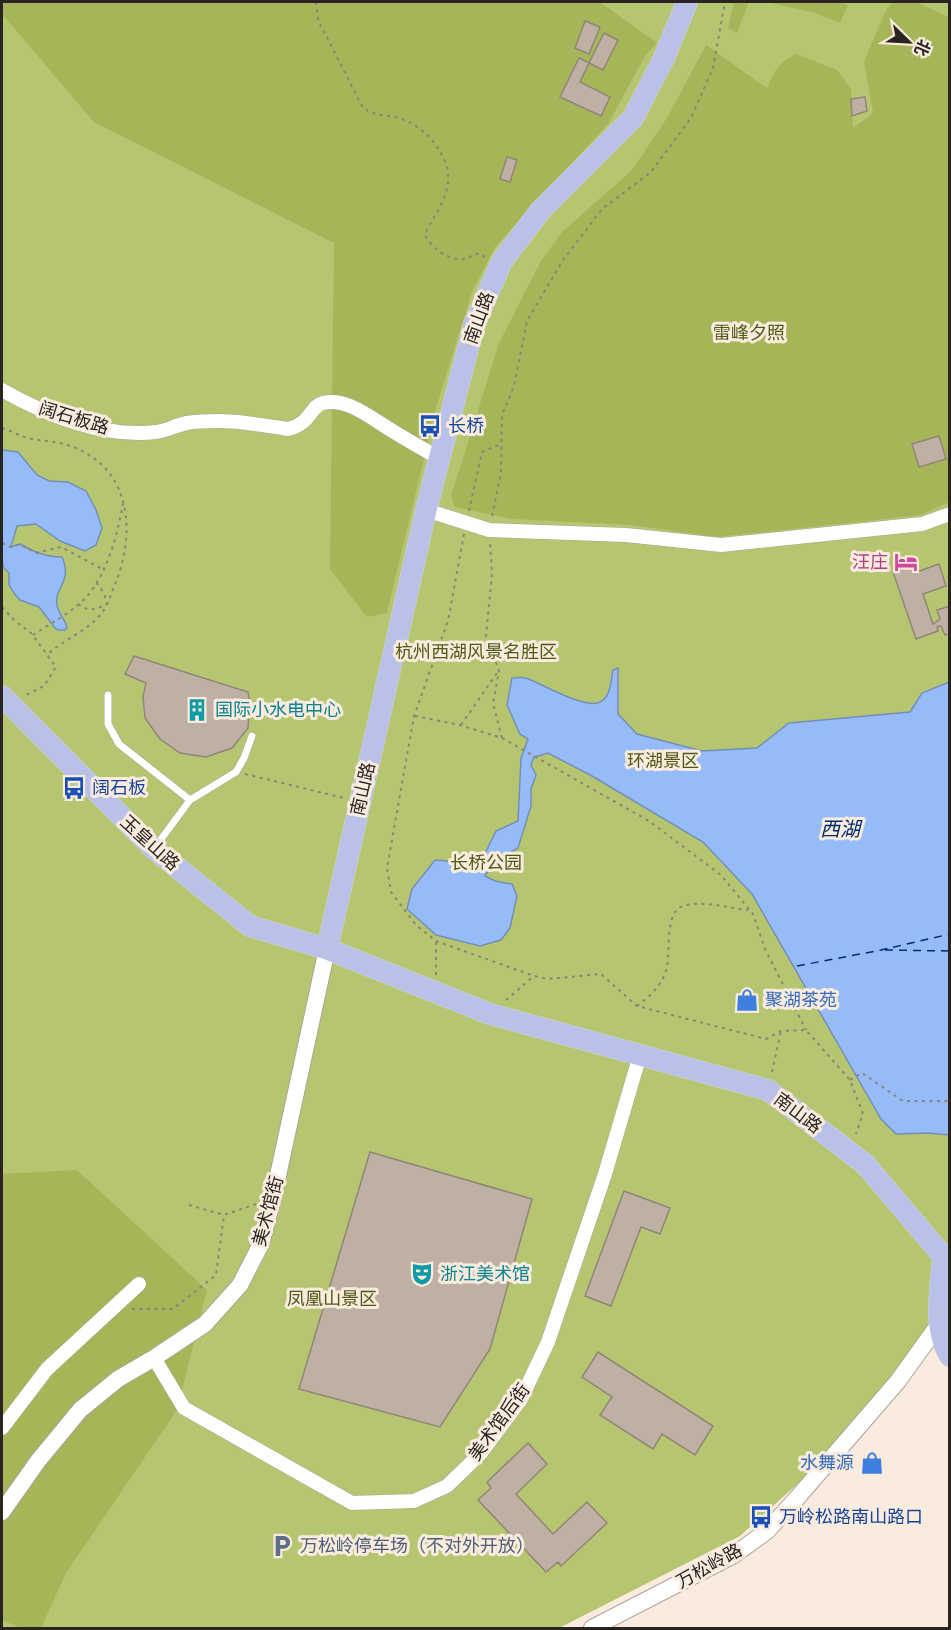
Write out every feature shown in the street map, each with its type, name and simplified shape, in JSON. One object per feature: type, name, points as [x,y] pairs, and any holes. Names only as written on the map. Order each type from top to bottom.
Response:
[{"type":"main road","name":"南山路","points":[[687,2],[664,58],[633,118],[540,211],[502,261],[474,325],[426,510],[327,949],[490,1014],[768,1090],[866,1164],[946,1262],[944,1348],[950,1356]]},
{"type":"main road","name":"玉皇山路","points":[[5,700],[154,849],[250,926],[327,949]]},
{"type":"street","name":"阔石板路","points":[[2,390],[46,413],[98,429],[157,432],[186,423],[221,421],[288,429],[298,427],[307,420],[321,403],[334,402],[364,413],[439,458]]},
{"type":"street","points":[[426,510],[489,530],[626,536],[721,545],[922,524],[950,514]]},
{"type":"street","name":"美术馆街","points":[[2,1512],[38,1461],[80,1410],[118,1379],[205,1324],[240,1285],[261,1244],[273,1198],[327,949]]},
{"type":"street","name":"美术馆后街","points":[[154,1358],[184,1408],[352,1503],[414,1501],[447,1486],[480,1454],[521,1399],[548,1342],[605,1174],[640,1055]]},
{"type":"street","points":[[2,1428],[47,1369],[139,1284]]},
{"type":"street","name":"万松岭路","points":[[592,1629],[734,1555],[766,1531],[898,1381],[944,1324]]},
{"type":"lane","points":[[108,694],[108,724],[119,744],[190,800]]},
{"type":"lane","points":[[154,849],[190,800],[236,772],[252,736]]},
{"type":"path","points":[[316,2],[318,20],[363,108],[378,116],[392,116],[424,130],[435,142],[446,161],[450,179],[444,201],[430,221],[425,235],[429,245],[442,254],[464,259],[475,253],[482,254],[495,277]]},
{"type":"path","points":[[502,738],[494,704],[499,671],[486,636],[492,574],[489,530],[501,472],[502,415],[514,386],[527,321],[563,260],[602,209],[651,172],[691,118],[713,68],[725,2]]},
{"type":"path","points":[[2,428],[29,438],[56,441],[85,452],[106,468],[121,492],[127,513],[128,530],[125,552],[118,578],[107,604],[95,621],[47,655]]},
{"type":"path","points":[[501,444],[482,452],[448,621],[414,716],[387,868],[391,892],[416,925],[436,941],[534,976],[548,980],[601,975],[637,1006],[766,1039],[781,1031],[806,1030]]},
{"type":"path","points":[[33,635],[64,615],[88,595],[111,554],[123,501]]},
{"type":"path","points":[[2,543],[11,547],[20,544],[36,553],[61,547],[104,570]]},
{"type":"path","points":[[96,582],[104,593],[107,604]]},
{"type":"path","points":[[78,604],[90,610],[107,604]]},
{"type":"path","points":[[2,607],[33,635],[56,668],[44,686],[5,700]]},
{"type":"path","points":[[460,726],[499,671]]},
{"type":"path","points":[[414,716],[502,738],[650,821],[721,875],[750,910],[765,949],[806,1030],[850,1080],[863,1114],[849,1152]]},
{"type":"path","points":[[236,772],[360,802]]},
{"type":"path","points":[[637,1006],[657,989],[667,967],[672,915],[677,908],[685,905],[708,904],[750,910]]},
{"type":"path","points":[[435,993],[436,941]]},
{"type":"path","points":[[490,1014],[534,976]]},
{"type":"path","points":[[768,1090],[781,1031]]},
{"type":"path","points":[[850,1080],[862,1073],[903,1101],[950,1101]]},
{"type":"path","points":[[189,1205],[224,1215],[273,1198]]},
{"type":"path","points":[[113,1308],[173,1309],[216,1275],[224,1215]]},
{"type":"green space","name":"凤凰山景区","points":[[2,2],[949,2],[949,1302],[887,1388],[805,1477],[740,1536],[559,1628],[2,1628]]},
{"type":"green space","points":[[2,2],[600,2],[657,43],[645,56],[608,124],[495,247],[472,292],[436,408],[387,613],[367,617],[330,569],[334,243],[94,122],[2,14]]},
{"type":"green space","points":[[734,2],[749,2],[737,33],[728,28]]},
{"type":"green space","points":[[766,2],[840,2],[848,5],[840,23],[816,13]]},
{"type":"green space","name":"雷峰夕照","points":[[893,2],[916,2],[949,17],[949,502],[921,515],[717,537],[631,525],[513,519],[455,507],[451,496],[499,343],[541,261],[562,232],[632,170],[667,118],[706,45],[767,88],[777,68],[796,54],[837,70],[851,89],[853,128],[873,113],[864,61],[886,10]]},
{"type":"green space","points":[[77,1170],[207,1290],[177,1410],[66,1573],[41,1628],[21,1628],[2,1620],[2,1174]]},
{"type":"water","points":[[2,450],[18,452],[37,475],[49,481],[68,482],[86,491],[96,510],[102,528],[96,545],[85,551],[60,541],[36,524],[17,526],[11,547],[20,544],[40,554],[62,557],[65,573],[58,593],[57,605],[67,627],[65,630],[55,628],[39,607],[20,600],[9,585],[9,573],[3,567],[2,555]]},
{"type":"water","name":"西湖","points":[[618,668],[618,714],[637,734],[702,751],[757,748],[789,723],[910,712],[922,693],[949,682],[949,1135],[896,1134],[881,1119],[752,894],[703,842],[592,776],[548,753],[534,757],[531,765],[536,775],[531,789],[531,806],[518,848],[493,863],[485,876],[495,881],[512,884],[517,896],[510,928],[501,940],[480,946],[436,935],[407,909],[412,889],[435,860],[480,864],[496,831],[518,821],[521,758],[528,739],[520,734],[507,705],[512,678],[526,678],[564,696],[586,703],[595,703],[602,701],[607,695],[613,670]]},
{"type":"building","points":[[585,21],[600,27],[589,54],[575,48]]},
{"type":"building","points":[[604,33],[618,40],[603,70],[589,63]]},
{"type":"building","points":[[579,58],[589,63],[580,82],[610,97],[601,116],[560,97]]},
{"type":"building","points":[[865,97],[867,111],[852,116],[851,99]]},
{"type":"building","points":[[507,157],[517,160],[510,182],[500,179]]},
{"type":"building","points":[[939,436],[946,459],[919,467],[912,444]]},
{"type":"building","points":[[939,564],[946,586],[923,594],[933,624],[940,619],[937,610],[950,606],[950,634],[945,635],[941,626],[937,627],[938,631],[916,639],[893,572],[911,565],[914,573]]},
{"type":"building","name":"国际小水电中心","points":[[134,656],[248,692],[250,702],[248,728],[232,748],[206,757],[180,753],[160,739],[145,718],[143,697],[146,683],[125,674]]},
{"type":"building","name":"浙江美术馆","points":[[370,1152],[532,1199],[490,1349],[440,1427],[299,1389]]},
{"type":"building","points":[[624,1191],[670,1208],[660,1234],[641,1227],[611,1306],[585,1296]]},
{"type":"building","points":[[598,1352],[713,1426],[695,1455],[662,1434],[653,1449],[600,1415],[612,1397],[582,1377]]},
{"type":"building","points":[[528,1443],[547,1464],[516,1494],[553,1534],[587,1502],[607,1523],[561,1566],[558,1562],[546,1572],[478,1500],[491,1488],[487,1482]]},
{"type":"ferry route","points":[[797,966],[950,934]]},
{"type":"ferry route","points":[[885,950],[950,951]]},
{"type":"place","name":"长桥","points":[[430,426]]},
{"type":"place","name":"汪庄","points":[[906,562]]},
{"type":"place","name":"国际小水电中心","points":[[197,710]]},
{"type":"place","name":"阔石板","points":[[74,788]]},
{"type":"place","name":"聚湖茶苑","points":[[747,1000]]},
{"type":"place","name":"浙江美术馆","points":[[422,1274]]},
{"type":"place","name":"水舞源","points":[[872,1463]]},
{"type":"place","name":"万岭松路南山路口","points":[[761,1517]]},
{"type":"place","name":"万松岭停车场（不对外开放）","points":[[282,1546]]},
{"type":"park label","name":"杭州西湖风景名胜区","points":[[476,652]]},
{"type":"park label","name":"环湖景区","points":[[663,761]]},
{"type":"park label","name":"长桥公园","points":[[486,863]]}]
